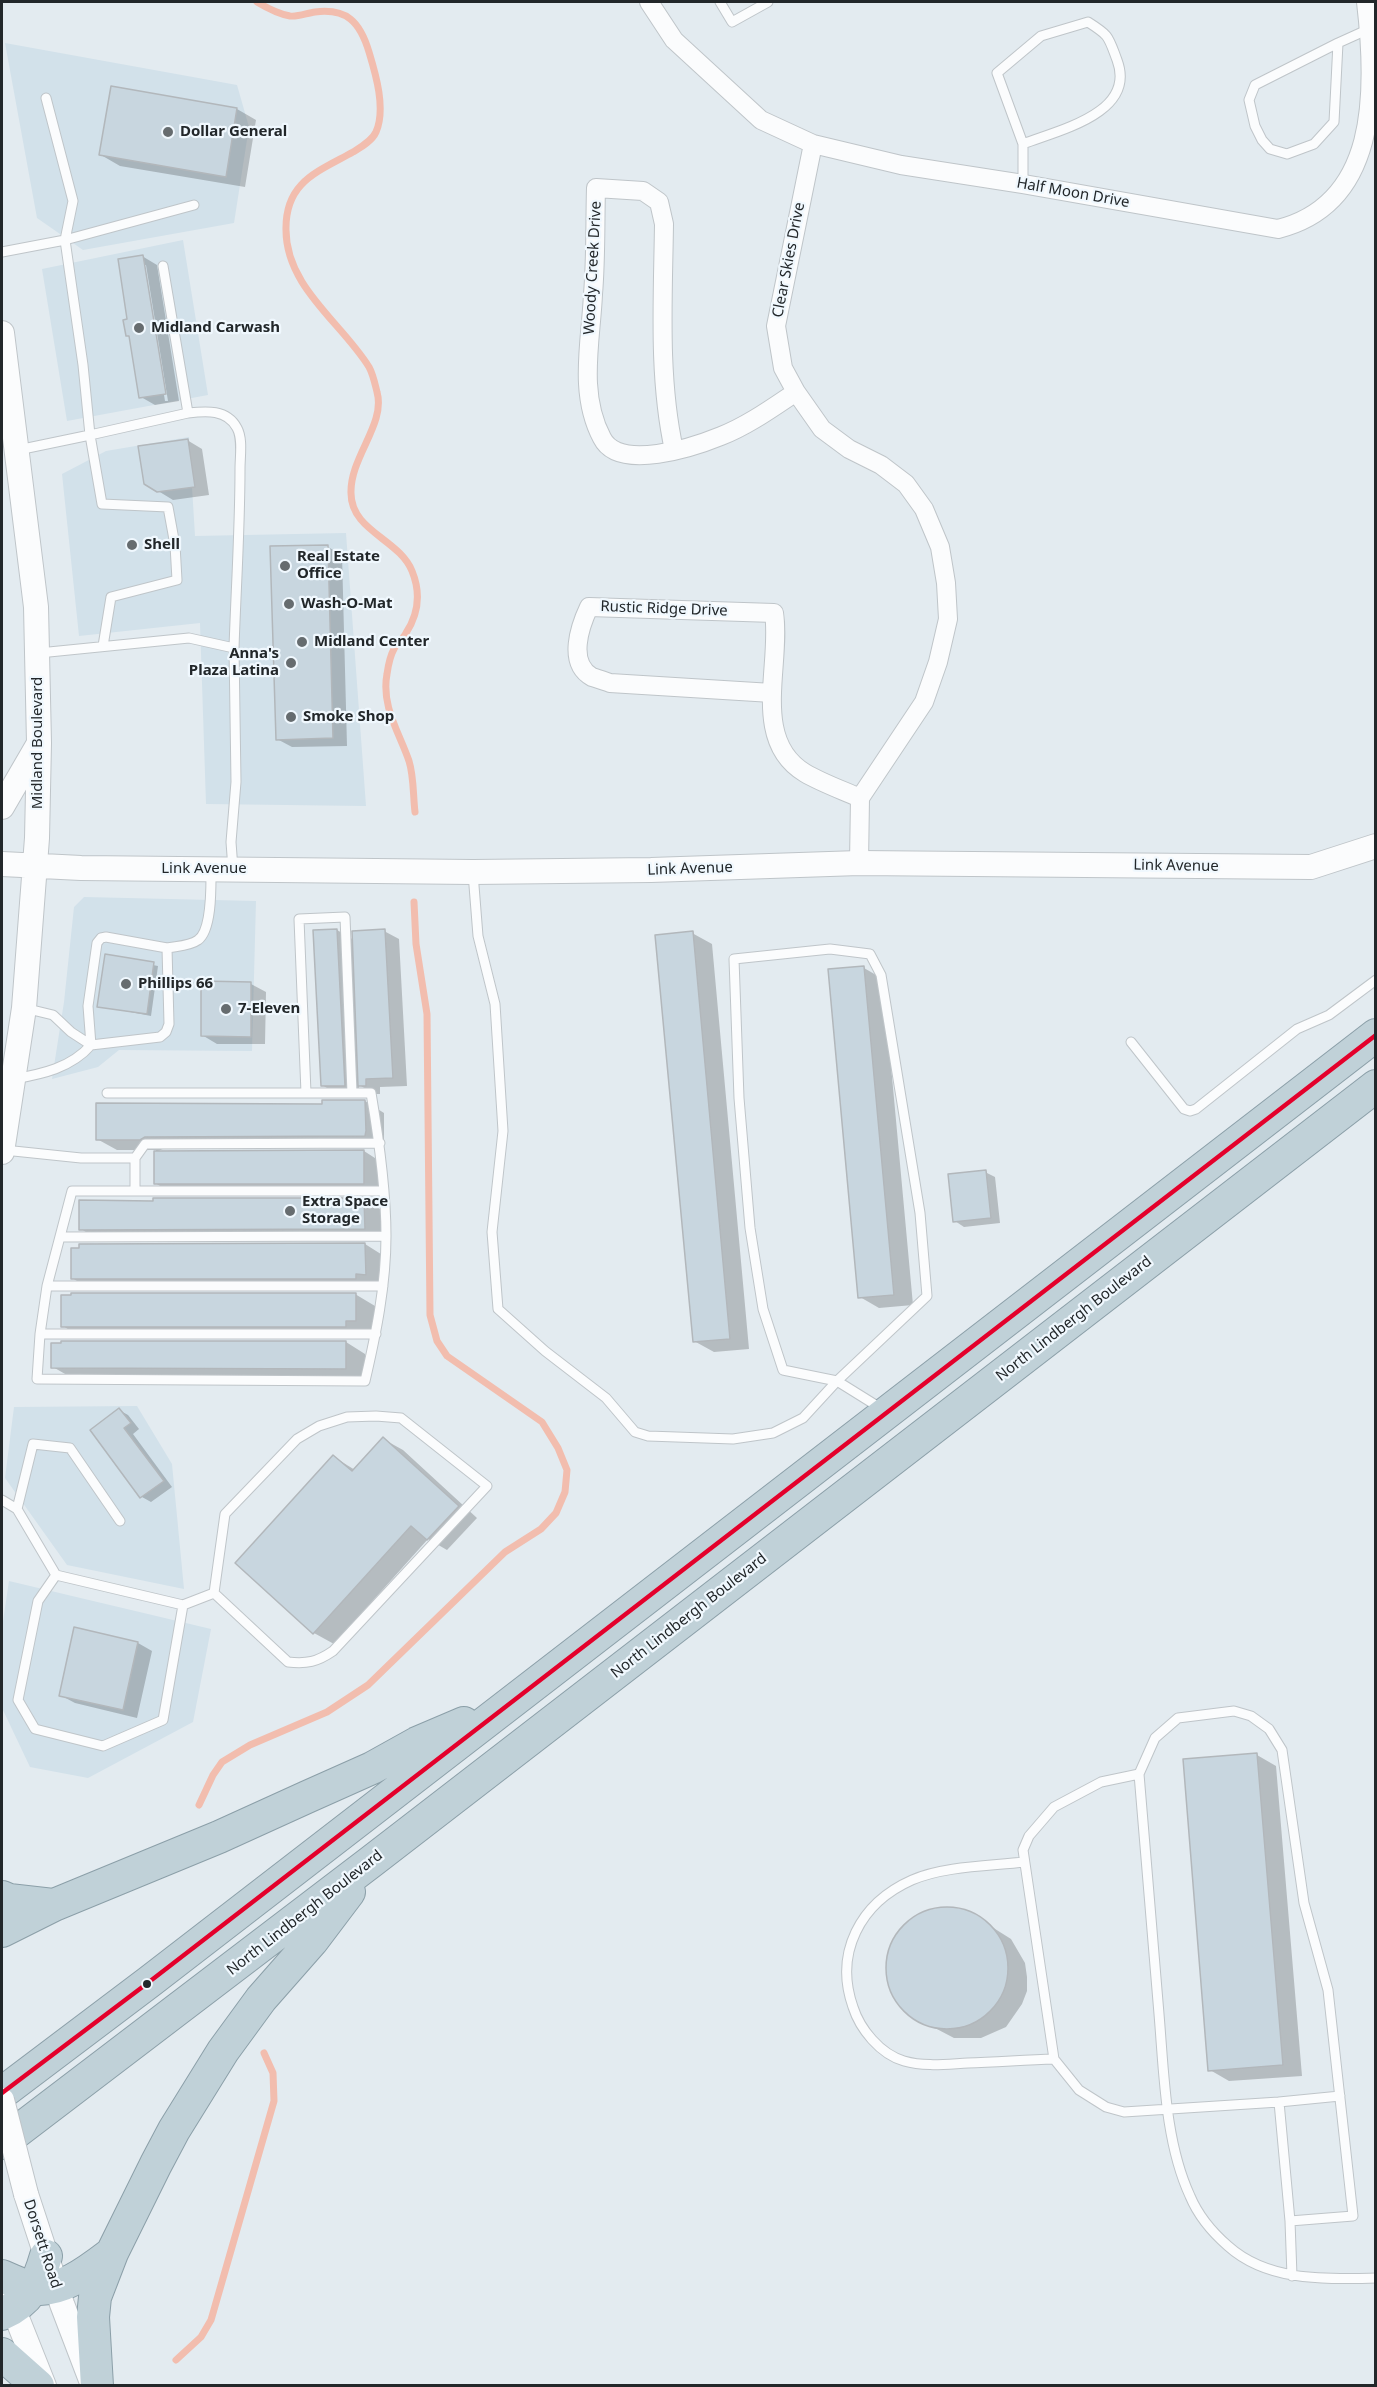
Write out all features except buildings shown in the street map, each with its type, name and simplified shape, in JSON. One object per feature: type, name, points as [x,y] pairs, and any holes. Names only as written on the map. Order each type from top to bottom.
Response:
[{"type":"highway","points":[[2,2093],[1376,1035]]},
{"type":"highway","name":"North Lindbergh Boulevard","points":[[2,2143],[372,1861],[1376,1086]]},
{"type":"highway","points":[[2,1931],[54,1905],[219,1837],[372,1767],[417,1743],[507,1705]]},
{"type":"highway","points":[[95,2385],[93,2317],[95,2297],[112,2253],[174,2130],[223,2050],[261,1999],[312,1941],[372,1861]]},
{"type":"highway","points":[[2,1897],[25,1903],[54,1905]]},
{"type":"highway","points":[[26,2299],[90,2270],[112,2253]]},
{"type":"highway","points":[[26,2299],[46,2256]]},
{"type":"highway","points":[[2,2277],[26,2299]]},
{"type":"highway","points":[[2,2354],[38,2385]]},
{"type":"street","name":"Half Moon Drive","points":[[649,2],[674,39],[761,120],[813,144],[901,165],[1278,229],[1302,224],[1326,212],[1349,192],[1365,168],[1374,130],[1374,75],[1366,2]]},
{"type":"street","name":"Clear Skies Drive","points":[[813,144],[776,326],[783,368],[796,392],[822,429],[849,449],[881,465],[906,484],[924,509],[940,547],[946,583],[948,619],[938,662],[924,702],[860,798]]},
{"type":"street","name":"Woody Creek Drive","points":[[674,450],[664,382],[664,224],[659,202],[643,191],[596,188],[593,293],[587,368],[591,410],[602,440],[616,451],[637,457],[674,450],[722,436],[765,413],[796,392]]},
{"type":"street","name":"Midland Boulevard","points":[[2,333],[36,607],[39,743],[35,866],[24,1008],[7,1079],[2,1151]]},
{"type":"street","name":"Rustic Ridge Drive","points":[[772,693],[610,683],[590,676],[581,665],[577,646],[580,626],[589,607],[774,613],[777,629],[772,693],[773,728],[783,749],[795,765],[805,773],[860,798]]},
{"type":"street","points":[[2,807],[39,743]]},
{"type":"street","points":[[859,863],[860,798]]},
{"type":"street","name":"Link Avenue","points":[[2,864],[473,872],[651,870],[859,863],[1311,867],[1376,846]]},
{"type":"street","name":"Dorsett Road","points":[[2,2100],[26,2194],[46,2256]]},
{"type":"street","points":[[26,2299],[44,2385]]},
{"type":"street","name":"Dorsett Road","points":[[26,2299],[95,2385]]},
{"type":"lane","points":[[720,2],[732,21],[768,2]]},
{"type":"lane","points":[[1023,144],[1095,116],[1112,101],[1121,84],[1120,66],[1108,35],[1088,22],[1041,36],[997,73],[1023,144],[1023,184]]},
{"type":"lane","points":[[1338,43],[1334,122],[1314,144],[1287,154],[1270,149],[1255,126],[1249,100],[1255,85],[1338,43],[1370,29]]},
{"type":"lane","points":[[46,98],[73,201],[65,240],[83,365],[90,435],[102,504],[168,507],[175,545],[177,580],[111,597],[103,646]]},
{"type":"lane","points":[[2,252],[65,240],[194,205]]},
{"type":"lane","points":[[163,266],[188,413]]},
{"type":"lane","points":[[7,1079],[51,1071],[84,1053],[91,1045],[88,1006],[97,943],[101,938],[166,948],[191,944],[201,939],[206,929],[211,896],[231,842],[236,772],[234,648],[240,491],[240,438],[237,427],[226,416],[210,410],[18,450]]},
{"type":"lane","points":[[38,653],[189,638],[234,648]]},
{"type":"lane","points":[[473,872],[478,936],[495,1004],[503,1131],[492,1232],[498,1309],[545,1351],[598,1391],[635,1432],[648,1436],[733,1440],[774,1433],[803,1418],[837,1381],[927,1296],[920,1214],[880,975],[870,954],[830,949],[734,959],[739,1098],[750,1228],[763,1309],[783,1370],[837,1381],[886,1412]]},
{"type":"lane","points":[[306,1094],[299,919],[345,917],[351,1093]]},
{"type":"lane","points":[[24,1008],[53,1015],[71,1032],[91,1045],[160,1037],[166,1032],[169,1024],[166,948]]},
{"type":"lane","points":[[1131,1042],[1184,1109],[1190,1111],[1196,1109],[1297,1029],[1329,1015],[1376,980]]},
{"type":"lane","points":[[107,1093],[371,1094],[380,1143],[384,1191],[386,1236],[376,1334],[364,1382],[37,1378],[47,1286],[72,1191],[384,1191]]},
{"type":"lane","points":[[135,1191],[135,1158],[144,1144],[380,1143]]},
{"type":"lane","points":[[2,1151],[81,1158],[135,1158]]},
{"type":"lane","points":[[60,1237],[386,1236]]},
{"type":"lane","points":[[47,1286],[382,1286]]},
{"type":"lane","points":[[40,1334],[376,1334]]},
{"type":"lane","points":[[347,1417],[401,1418],[487,1486],[333,1651],[318,1661],[303,1664],[288,1662],[214,1593],[225,1514],[297,1439],[319,1426],[347,1417]]},
{"type":"lane","points":[[17,1509],[33,1444],[70,1448],[120,1521]]},
{"type":"lane","points":[[2,1500],[17,1509],[56,1575],[183,1605],[214,1593]]},
{"type":"lane","points":[[56,1575],[38,1601],[18,1700],[35,1729],[103,1746],[163,1720],[183,1605]]},
{"type":"lane","points":[[1290,2221],[1353,2216],[1328,1990],[1304,1903],[1282,1750],[1269,1730],[1251,1716],[1234,1712],[1178,1718],[1155,1738],[1139,1774],[1167,2109],[1180,2169],[1190,2198],[1209,2227],[1230,2248],[1258,2264],[1292,2276],[1376,2278]]},
{"type":"lane","points":[[1139,1774],[1101,1782],[1054,1807],[1029,1836],[1023,1850],[1054,2059],[1079,2090],[1106,2107],[1124,2112],[1340,2096]]},
{"type":"lane","points":[[1024,1862],[935,1873],[911,1880],[880,1900],[863,1917],[854,1937],[846,1960],[848,1991],[857,2019],[876,2045],[902,2061],[925,2065],[1054,2059]]},
{"type":"lane","points":[[1279,2102],[1290,2221],[1292,2276]]},
{"type":"shaded area","points":[[5,43],[237,85],[249,127],[234,223],[83,250],[37,218]]},
{"type":"shaded area","points":[[183,240],[208,395],[67,421],[42,269]]},
{"type":"shaded area","points":[[189,437],[195,536],[346,533],[366,806],[206,804],[200,623],[79,636],[62,474],[106,451]]},
{"type":"shaded area","points":[[84,897],[256,901],[252,1051],[119,1050],[98,1067],[52,1079],[64,1002],[74,907]]},
{"type":"shaded area","points":[[137,1406],[172,1464],[184,1589],[67,1565],[5,1478],[14,1407]]},
{"type":"shaded area","points":[[9,1581],[211,1629],[193,1722],[88,1778],[30,1767],[2,1708],[2,1628]]},
{"type":"waterway","points":[[257,2],[290,16],[326,11],[336,12],[351,19],[365,42],[377,81],[380,113],[376,132],[363,146],[306,180],[291,200],[286,230],[288,250],[305,287],[369,367],[377,392],[377,416],[356,467],[351,493],[353,506],[359,517],[406,560],[417,587],[414,618],[393,652],[386,686],[386,697],[392,719],[411,767],[415,812]]},
{"type":"waterway","points":[[199,1805],[213,1775],[222,1762],[250,1745],[327,1712],[368,1685],[505,1552],[541,1529],[556,1513],[565,1492],[567,1470],[558,1448],[542,1422],[447,1356],[437,1341],[430,1315],[427,1014],[416,944],[414,902]]},
{"type":"waterway","points":[[176,2360],[201,2337],[211,2320],[274,2101],[273,2073],[264,2053]]},
{"type":"transit line","points":[[2,2093],[1376,1035]]},
{"type":"place","name":"Dollar General","points":[[168,132]]},
{"type":"place","name":"Midland Carwash","points":[[139,328]]},
{"type":"place","name":"Shell","points":[[132,545]]},
{"type":"place","name":"Real Estate Office","points":[[285,566]]},
{"type":"place","name":"Wash-O-Mat","points":[[289,604]]},
{"type":"place","name":"Midland Center","points":[[302,642]]},
{"type":"place","name":"Anna's Plaza Latina","points":[[291,663]]},
{"type":"place","name":"Smoke Shop","points":[[291,717]]},
{"type":"place","name":"Phillips 66","points":[[126,984]]},
{"type":"place","name":"7-Eleven","points":[[226,1009]]},
{"type":"place","name":"Extra Space Storage","points":[[290,1211]]}]
